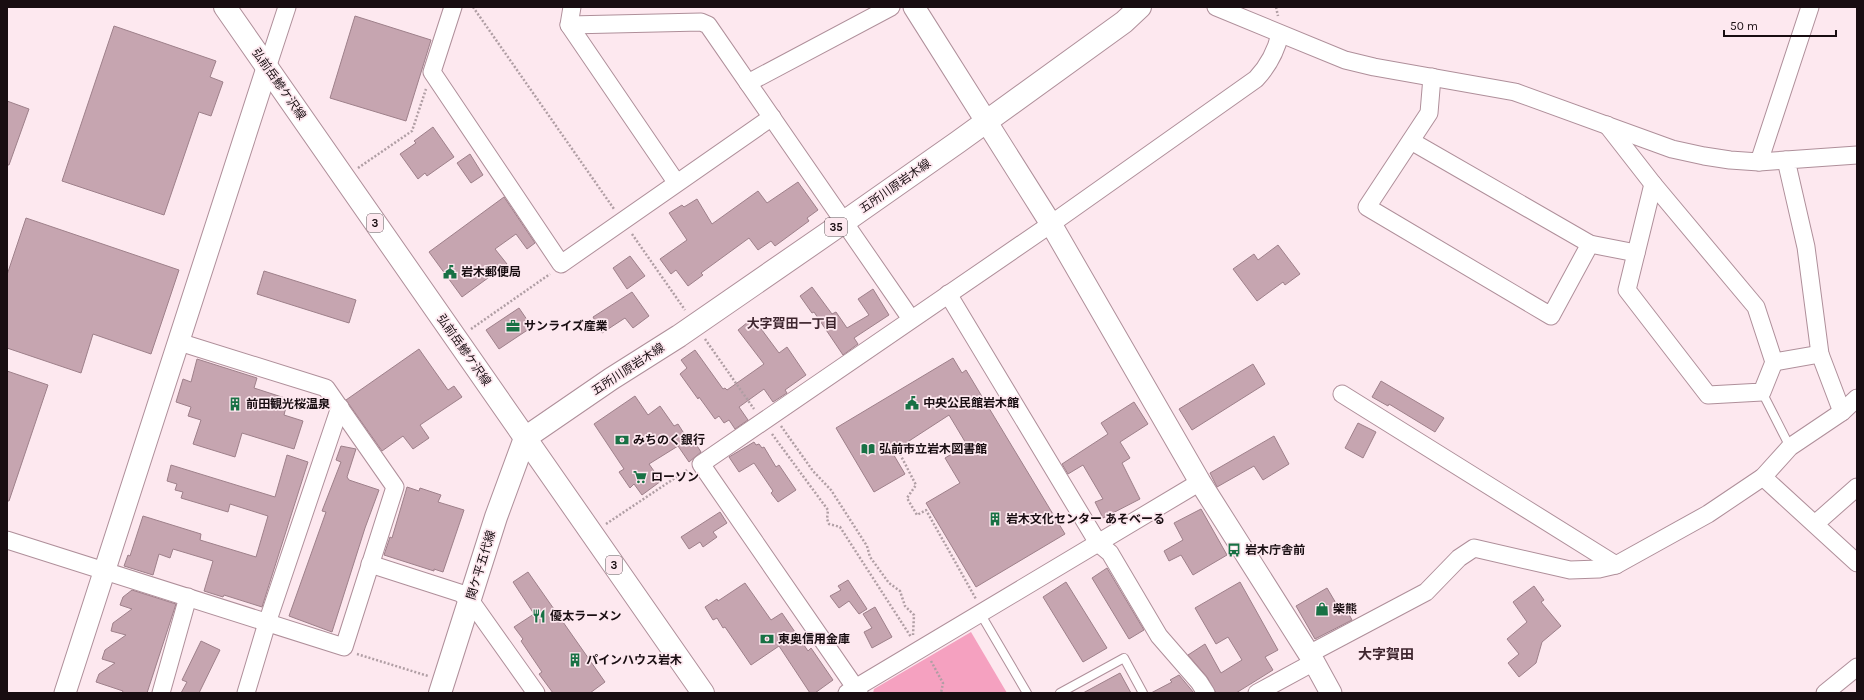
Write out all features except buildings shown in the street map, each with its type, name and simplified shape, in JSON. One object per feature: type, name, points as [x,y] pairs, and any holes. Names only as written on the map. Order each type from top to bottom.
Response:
[{"type":"main road","name":"弘前岳鰺ケ沢線","points":[[225,7],[702,693]]},
{"type":"main road","name":"五所川原岩木線","points":[[525,438],[679,336],[987,122],[1124,22],[1140,7]]},
{"type":"main road","name":"関ケ平五代線","points":[[437,685],[470,600],[496,516],[525,438]]},
{"type":"street","points":[[66,693],[104,570],[287,7]]},
{"type":"street","points":[[453,7],[432,72],[561,264],[676,182],[772,117]]},
{"type":"street","points":[[572,7],[570,25],[676,182]]},
{"type":"street","points":[[748,83],[891,7]]},
{"type":"street","points":[[914,7],[1050,224],[1200,482],[1311,658],[1331,693]]},
{"type":"street","points":[[1216,7],[1345,60],[1374,67],[1515,92],[1672,149],[1704,156],[1759,162],[1857,155]]},
{"type":"street","points":[[1759,162],[1810,7]]},
{"type":"street","points":[[570,25],[701,22],[708,25],[911,319]]},
{"type":"street","points":[[1200,482],[981,612],[854,691],[701,464],[1050,224],[1256,79],[1268,66],[1276,49],[1280,34]]},
{"type":"street","points":[[1432,77],[1429,113],[1367,207],[1551,316],[1590,244]]},
{"type":"street","points":[[1607,125],[1653,184],[1756,307],[1774,362],[1762,392],[1708,395],[1627,290],[1653,184]]},
{"type":"street","points":[[1411,141],[1590,244],[1636,253]]},
{"type":"street","points":[[1786,160],[1806,247],[1820,354],[1842,412]]},
{"type":"street","points":[[948,294],[1098,542],[1110,553],[1159,636],[1199,682],[1206,693]]},
{"type":"street","points":[[7,540],[344,646],[395,487],[326,388],[179,342]]},
{"type":"street","points":[[1774,362],[1820,354]]},
{"type":"street","points":[[1342,394],[1616,565]]},
{"type":"street","points":[[1257,693],[1311,658],[1426,592],[1458,558],[1474,548],[1570,570],[1599,569],[1616,565],[1708,514],[1763,477],[1790,447],[1842,412],[1857,398]]},
{"type":"street","points":[[246,693],[267,623],[340,407]]},
{"type":"street","points":[[1763,477],[1857,563]]},
{"type":"street","points":[[1814,524],[1857,487]]},
{"type":"street","points":[[370,564],[460,593],[470,600],[536,693]]},
{"type":"street","points":[[161,693],[188,597]]},
{"type":"street","points":[[1825,693],[1857,667]]},
{"type":"lane","points":[[1762,392],[1790,447]]},
{"type":"lane","points":[[981,612],[1027,693]]},
{"type":"lane","points":[[1060,693],[1124,658],[1143,693]]},
{"type":"path","points":[[356,169],[412,131],[432,72]]},
{"type":"path","points":[[468,330],[558,269],[561,264]]},
{"type":"path","points":[[768,418],[831,490],[867,546],[870,558],[889,583],[900,591],[905,606],[914,615],[913,639],[840,527],[829,524],[827,519],[828,510],[768,418]]},
{"type":"path","points":[[900,454],[916,485],[907,498],[917,516],[926,510],[981,612]]},
{"type":"path","points":[[604,526],[693,466],[701,464]]},
{"type":"path","points":[[344,646],[351,652],[437,685]]},
{"type":"path","points":[[930,660],[943,683],[941,693]]},
{"type":"shaded area","points":[[971,632],[1007,693],[873,693],[874,689]]},
{"type":"place","name":"岩木郵便局","points":[[450,272]]},
{"type":"place","name":"サンライズ産業","points":[[513,326]]},
{"type":"place","name":"中央公民館岩木館","points":[[912,403]]},
{"type":"place","name":"前田観光桜温泉","points":[[235,404]]},
{"type":"place","name":"みちのく銀行","points":[[622,440]]},
{"type":"place","name":"弘前市立岩木図書館","points":[[868,449]]},
{"type":"place","name":"ローソン","points":[[640,477]]},
{"type":"place","name":"岩木文化センター あそべーる","points":[[995,519]]},
{"type":"place","name":"岩木庁舎前","points":[[1234,550]]},
{"type":"place","name":"柴熊","points":[[1322,609]]},
{"type":"place","name":"優太ラーメン","points":[[539,616]]},
{"type":"place","name":"東奥信用金庫","points":[[767,639]]},
{"type":"place","name":"パインハウス岩木","points":[[575,660]]},
{"type":"district","name":"大字賀田一丁目","points":[[792,323]]},
{"type":"district","name":"大字賀田","points":[[1386,654]]}]
